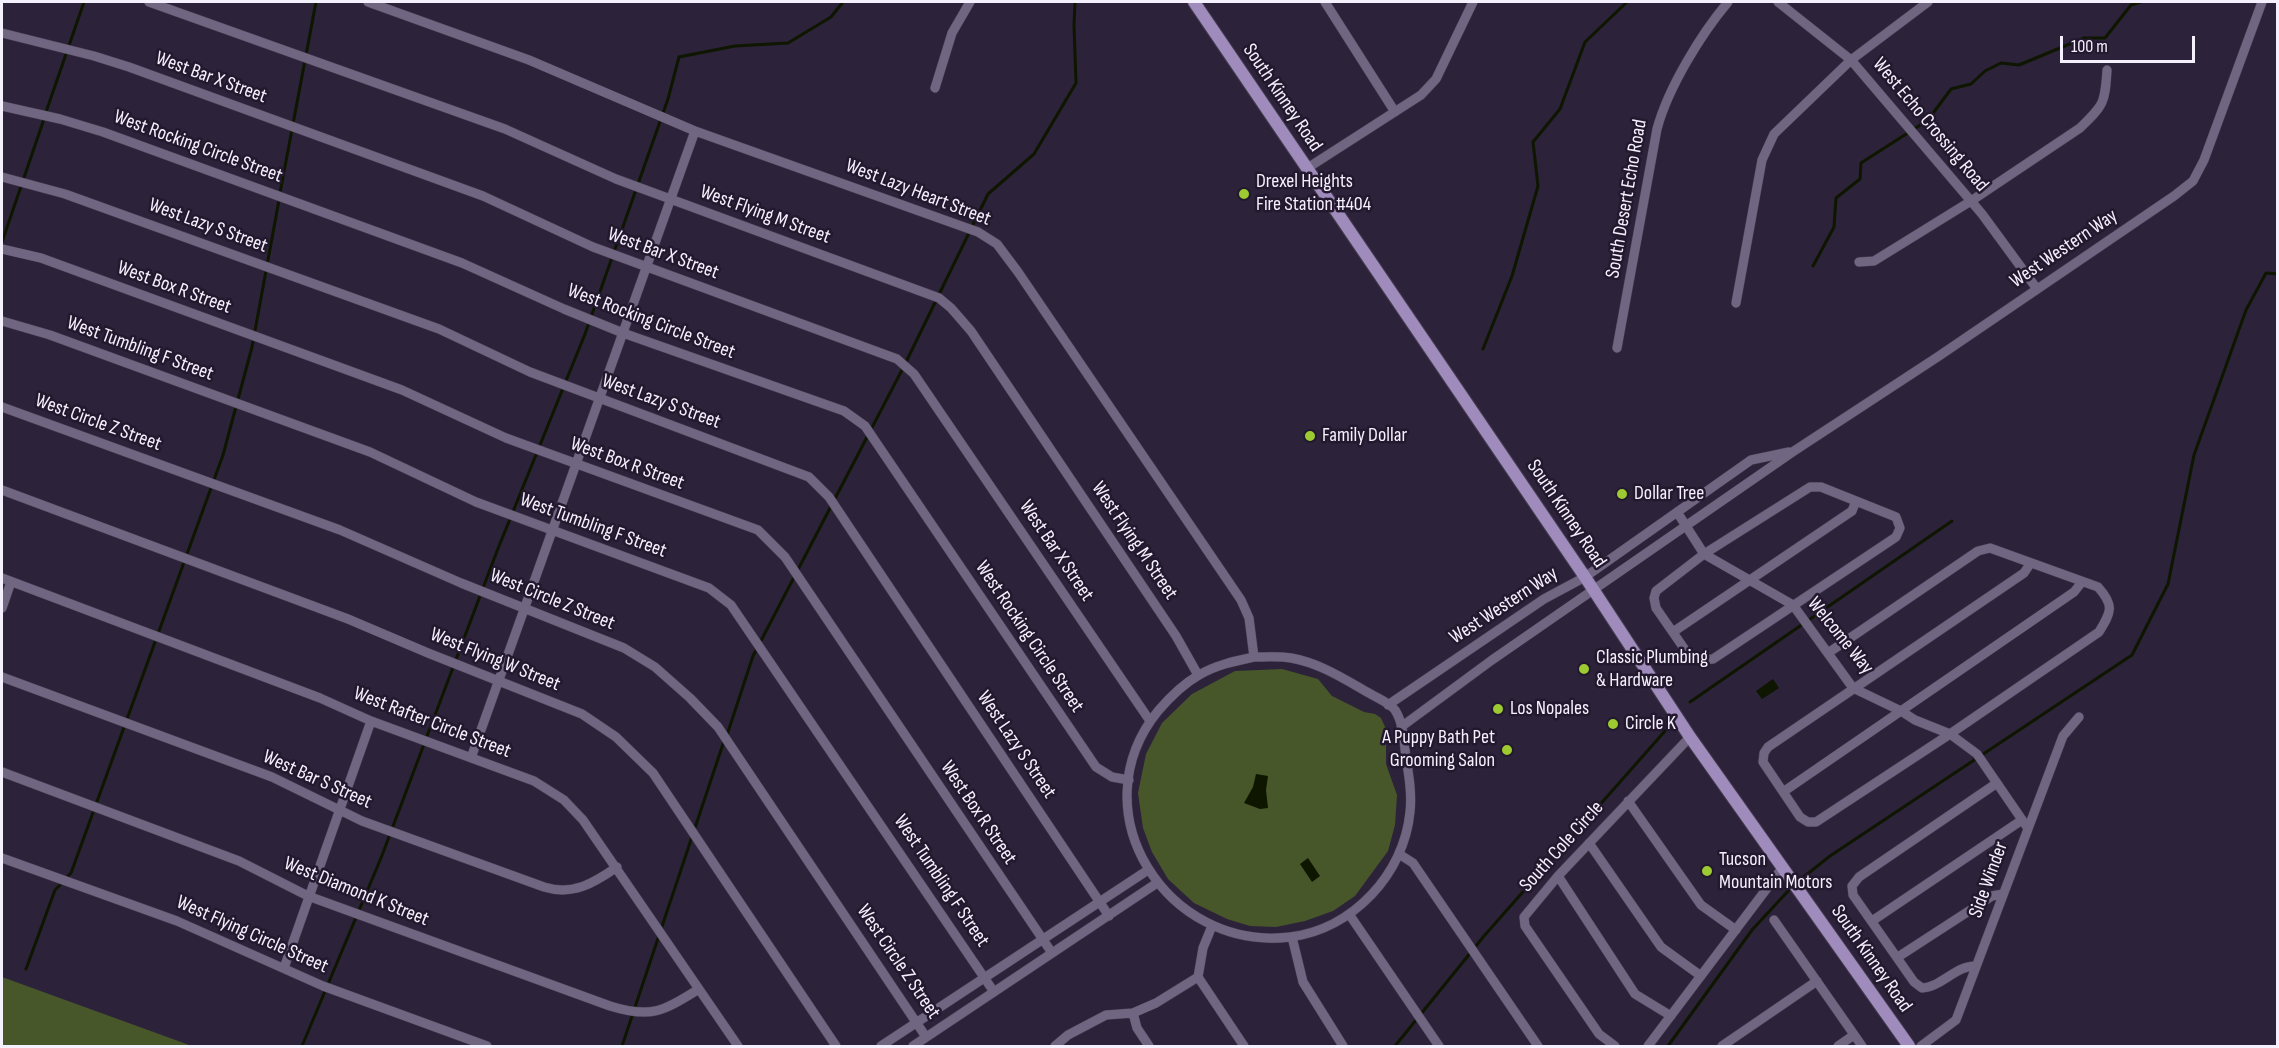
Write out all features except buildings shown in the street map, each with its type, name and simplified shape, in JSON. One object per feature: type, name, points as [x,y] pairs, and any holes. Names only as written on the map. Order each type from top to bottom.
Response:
[{"type":"main road","name":"South Kinney Road","points":[[1194,2],[1585,577],[1690,737],[1909,1047]]},
{"type":"street","name":"West Flying M Street","points":[[149,2],[504,129],[616,179],[939,298],[971,331],[1157,607],[1198,675]]},
{"type":"street","name":"West Lazy Heart Street","points":[[368,2],[529,60],[695,131],[978,232],[997,244],[1241,600],[1249,618],[1254,657]]},
{"type":"street","points":[[935,88],[952,33],[970,2]]},
{"type":"street","points":[[1325,2],[1395,112]]},
{"type":"street","points":[[1306,169],[1421,95],[1436,79],[1473,2]]},
{"type":"street","name":"South Desert Echo Road","points":[[1617,348],[1662,111],[1704,33],[1728,2]]},
{"type":"street","name":"West Echo Crossing Road","points":[[1778,2],[1851,60],[1971,201],[2037,289]]},
{"type":"street","points":[[1736,303],[1762,160],[1769,143],[1782,124],[1851,60],[1928,2]]},
{"type":"street","name":"West Western Way","points":[[1401,727],[1492,660],[1794,451],[2037,289],[2193,181],[2204,160],[2262,2]]},
{"type":"street","name":"West Bar X Street","points":[[2,33],[129,67],[483,196],[593,247],[897,359],[914,374],[1150,721]]},
{"type":"street","points":[[1859,262],[1874,261],[1971,201],[2080,128],[2094,115],[2106,98],[2107,70]]},
{"type":"street","name":"West Rocking Circle Street","points":[[2,106],[104,132],[462,262],[564,309],[623,333],[844,411],[865,426],[1096,767],[1112,777],[1129,780]]},
{"type":"street","points":[[471,758],[695,131]]},
{"type":"street","name":"West Lazy S Street","points":[[2,177],[64,194],[439,328],[530,372],[809,477],[833,503],[1109,916]]},
{"type":"street","name":"West Box R Street","points":[[2,249],[41,258],[402,390],[506,438],[759,530],[785,557],[1052,953]]},
{"type":"street","name":"West Tumbling F Street","points":[[2,321],[50,335],[370,453],[476,502],[709,588],[731,605],[994,992]]},
{"type":"street","name":"West Circle Z Street","points":[[2,408],[340,530],[461,583],[624,648],[655,667],[718,727],[927,1037]]},
{"type":"street","name":"West Western Way","points":[[1388,705],[1544,600],[1585,577],[1751,460],[1794,451]]},
{"type":"street","points":[[1810,487],[1821,488],[1856,501],[1896,517],[1900,528],[1896,537],[1713,659],[1700,660],[1690,657],[1656,608],[1654,598],[1656,591],[1704,554],[1810,487]]},
{"type":"street","name":"West Flying W Street","points":[[2,490],[348,619],[582,714],[616,738],[653,772],[836,1047]]},
{"type":"street","points":[[1673,632],[1852,511],[1856,501]]},
{"type":"street","name":"Welcome Way","points":[[1677,512],[1704,554],[1793,605],[1853,688],[1915,720],[1950,734],[1977,754],[2025,824]]},
{"type":"street","points":[[1828,653],[1978,551],[1990,548],[2098,588],[2109,599],[2110,614],[2098,632],[1950,734],[1816,822],[1809,822],[1800,816],[1763,762],[1764,753],[1768,747],[2024,573],[2030,564]]},
{"type":"street","points":[[2,608],[6,580]]},
{"type":"street","name":"West Rafter Circle Street","points":[[6,580],[320,698],[371,721],[534,782],[564,800],[583,820],[617,867],[738,1047]]},
{"type":"street","points":[[1783,792],[2074,592],[2082,582]]},
{"type":"street","points":[[1254,657],[1290,658],[1326,668],[1394,708],[1401,727],[1411,791],[1406,834],[1399,854],[1375,891],[1349,914],[1331,924],[1292,937],[1252,937],[1212,926],[1182,908],[1157,883],[1148,870],[1139,851],[1130,821],[1129,780],[1140,740],[1150,721],[1172,695],[1198,675],[1226,663],[1254,657]]},
{"type":"street","name":"West Bar S Street","points":[[2,678],[272,777],[362,821],[555,891],[572,890],[589,885],[617,867]]},
{"type":"street","name":"Side Winder","points":[[1921,1047],[1956,1020],[2003,894],[2025,824],[2063,736],[2079,717]]},
{"type":"street","points":[[284,968],[371,721]]},
{"type":"street","name":"South Cole Circle","points":[[1615,1047],[1599,1034],[1525,926],[1524,916],[1558,876],[1690,737]]},
{"type":"street","name":"West Diamond K Street","points":[[2,772],[239,861],[308,896],[630,1013],[654,1013],[668,1008],[699,989]]},
{"type":"street","points":[[1976,966],[1968,966],[1931,987],[1922,988],[1914,982],[1853,895],[1852,886],[1859,877],[1997,783]]},
{"type":"street","points":[[1628,801],[1701,905],[1736,930]]},
{"type":"street","points":[[1872,921],[2025,824]]},
{"type":"street","points":[[1589,843],[1661,947],[1701,976]]},
{"type":"street","points":[[1399,854],[1413,863],[1538,1047]]},
{"type":"street","name":"West Flying Circle Street","points":[[2,858],[177,921],[323,986],[487,1047]]},
{"type":"street","points":[[1648,1047],[1783,867]]},
{"type":"street","points":[[881,1047],[1148,870]]},
{"type":"street","points":[[1558,876],[1635,994],[1671,1016]]},
{"type":"street","points":[[913,1047],[1157,883]]},
{"type":"street","points":[[1898,957],[1992,896],[2003,894]]},
{"type":"street","points":[[1349,914],[1439,1047]]},
{"type":"street","points":[[1774,920],[1862,1047]]},
{"type":"street","points":[[1212,926],[1203,948],[1198,977],[1244,1047]]},
{"type":"street","points":[[1292,937],[1304,982],[1343,1047]]},
{"type":"street","points":[[1055,1047],[1068,1035],[1106,1015],[1133,1013],[1156,1003],[1198,977]]},
{"type":"street","points":[[1722,1047],[1818,981]]},
{"type":"street","points":[[1133,1013],[1137,1028],[1149,1047]]},
{"type":"street","points":[[1838,1047],[1854,1035]]},
{"type":"green space","points":[[1282,669],[1318,679],[1332,696],[1381,718],[1386,729],[1386,764],[1397,795],[1395,825],[1388,851],[1355,896],[1333,911],[1305,921],[1276,927],[1250,926],[1227,919],[1194,903],[1168,879],[1152,852],[1143,828],[1138,793],[1146,754],[1162,723],[1192,694],[1235,671]]},
{"type":"green space","points":[[2,977],[192,1046],[2,1046]]},
{"type":"shaded area","points":[[1773,679],[1779,688],[1762,699],[1756,691]]},
{"type":"shaded area","points":[[1256,774],[1268,776],[1266,790],[1268,808],[1260,809],[1244,803],[1253,787]]},
{"type":"shaded area","points":[[1308,858],[1320,876],[1312,882],[1300,864]]},
{"type":"waterway","points":[[46,112],[84,2]]},
{"type":"waterway","points":[[280,193],[316,2]]},
{"type":"waterway","points":[[302,1046],[381,858],[497,551],[585,334],[668,99],[679,57],[735,46],[788,43],[831,17],[843,2]]},
{"type":"waterway","points":[[906,362],[988,194],[1034,154],[1076,83],[1075,2]]},
{"type":"waterway","points":[[1483,349],[1512,276],[1538,186],[1533,142],[1560,109],[1585,42],[1627,2]]},
{"type":"waterway","points":[[1813,266],[1834,227],[1836,198],[1860,179],[1861,163],[1928,120],[1951,89],[1971,84],[1985,71],[2001,63],[2019,65],[2084,38],[2105,38],[2131,5],[2141,2]]},
{"type":"waterway","points":[[2,242],[44,119]]},
{"type":"waterway","points":[[66,878],[71,873],[223,455],[252,347],[279,200]]},
{"type":"waterway","points":[[1801,879],[1830,856],[2132,655],[2168,584],[2194,455],[2246,310],[2266,273],[2278,274]]},
{"type":"waterway","points":[[727,735],[753,656],[903,368]]},
{"type":"waterway","points":[[1690,702],[1952,521]]},
{"type":"waterway","points":[[1395,1046],[1484,936],[1665,731]]},
{"type":"waterway","points":[[622,1046],[724,741]]},
{"type":"waterway","points":[[26,969],[55,890],[62,883]]},
{"type":"waterway","points":[[1668,1046],[1752,930],[1789,890]]},
{"type":"place","name":"Drexel Heights Fire Station #404","points":[[1244,194]]},
{"type":"place","name":"Family Dollar","points":[[1310,436]]},
{"type":"place","name":"Dollar Tree","points":[[1622,494]]},
{"type":"place","name":"Classic Plumbing & Hardware","points":[[1584,669]]},
{"type":"place","name":"Los Nopales","points":[[1498,709]]},
{"type":"place","name":"Circle K","points":[[1613,724]]},
{"type":"place","name":"A Puppy Bath Pet Grooming Salon","points":[[1507,750]]},
{"type":"place","name":"Tucson Mountain Motors","points":[[1707,871]]}]
